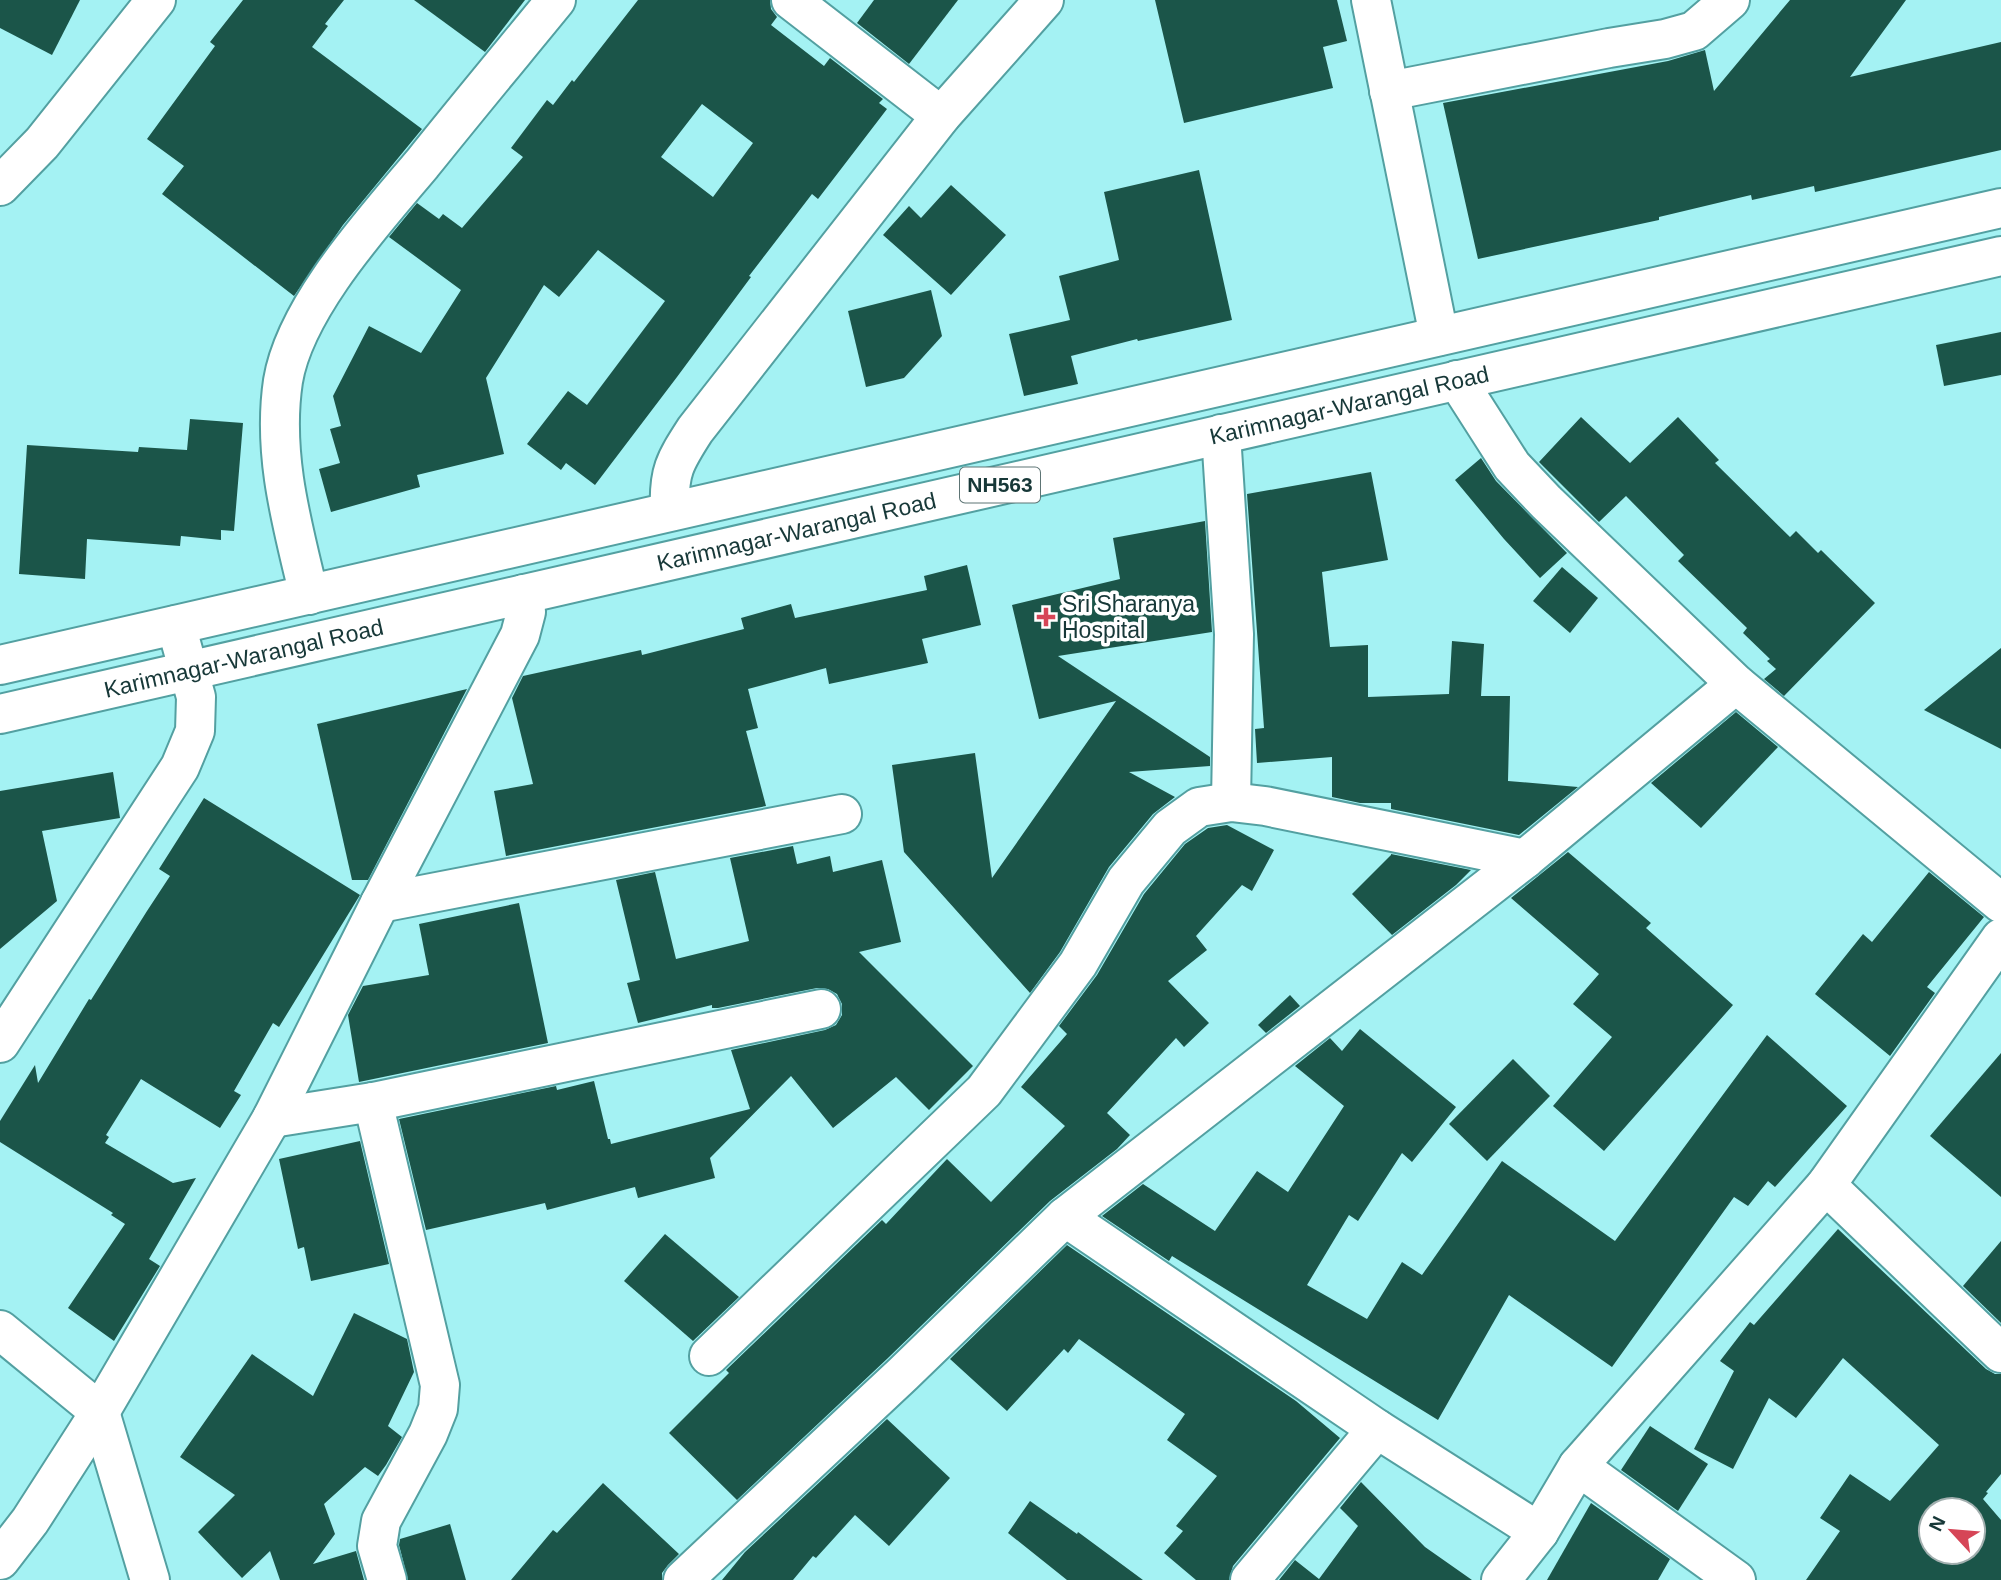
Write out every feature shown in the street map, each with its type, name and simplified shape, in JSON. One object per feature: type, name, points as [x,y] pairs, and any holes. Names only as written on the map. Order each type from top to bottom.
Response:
[{"type":"main road","points":[[0,186],[42,143],[156,0]]},
{"type":"main road","points":[[309,595],[284,489],[279,436],[284,379],[301,326],[349,252],[556,0]]},
{"type":"main road","points":[[791,0],[941,116]]},
{"type":"main road","points":[[670,511],[669,485],[676,459],[695,430],[941,116],[1044,0]]},
{"type":"main road","points":[[1371,0],[1439,336]]},
{"type":"main road","points":[[1390,91],[1609,48],[1665,40],[1694,31],[1730,0]]},
{"type":"main road","name":"Karimnagar-Warangal Road","points":[[0,665],[2001,208]]},
{"type":"main road","name":"Karimnagar-Warangal Road","points":[[0,714],[2001,256]]},
{"type":"main road","points":[[1457,380],[1512,466],[1546,502],[1736,684],[2001,903]]},
{"type":"main road","points":[[1221,434],[1234,634],[1231,802]]},
{"type":"main road","points":[[0,1560],[30,1521],[100,1412],[272,1118],[380,903],[520,635],[526,612],[524,594]]},
{"type":"main road","points":[[3,1035],[180,767],[195,731],[196,697],[176,625]]},
{"type":"main road","points":[[683,1580],[903,1374],[1065,1217],[1525,859],[1736,684]]},
{"type":"main road","points":[[709,1356],[984,1091],[1078,964],[1126,881],[1170,828],[1199,807],[1231,802],[1265,806],[1525,859]]},
{"type":"main road","points":[[380,903],[842,814]]},
{"type":"main road","points":[[1502,1580],[1539,1532],[1578,1466],[1826,1185],[2001,938]]},
{"type":"main road","points":[[272,1118],[373,1102],[821,1009]]},
{"type":"main road","points":[[373,1102],[440,1385],[439,1409],[381,1521],[377,1546],[387,1580]]},
{"type":"main road","points":[[1826,1185],[2001,1353]]},
{"type":"main road","points":[[1065,1217],[1377,1429],[1539,1532]]},
{"type":"main road","points":[[0,1331],[100,1412],[150,1580]]},
{"type":"main road","points":[[1250,1580],[1377,1429]]},
{"type":"main road","points":[[1578,1466],[1736,1580]]},
{"type":"building","points":[[0,0],[80,0],[52,55],[0,28]]},
{"type":"building","points":[[243,0],[344,0],[325,24],[328,26],[312,47],[422,129],[343,225],[294,296],[162,194],[184,166],[147,139],[215,46],[210,42]]},
{"type":"building","points":[[414,0],[525,0],[485,52]]},
{"type":"building","points":[[638,0],[770,0],[771,9],[777,17],[771,25],[824,66],[830,58],[883,99],[879,103],[887,109],[818,199],[812,194],[595,485],[566,463],[561,470],[527,444],[568,391],[587,405],[665,301],[598,250],[559,297],[544,285],[486,378],[504,454],[417,475],[420,487],[331,512],[319,469],[340,463],[330,429],[341,426],[333,396],[369,326],[421,353],[461,290],[389,237],[417,203],[439,219],[443,214],[462,228],[523,157],[511,148],[547,100],[553,105],[572,80],[574,82]],"holes":[[[702,104],[753,143],[713,197],[661,157]]]},
{"type":"building","points":[[874,0],[958,0],[909,64],[857,23]]},
{"type":"building","points":[[1155,0],[1337,0],[1347,41],[1323,47],[1333,88],[1184,123]]},
{"type":"building","points":[[1790,0],[1906,0],[1850,77],[2001,42],[2001,150],[1815,192],[1814,186],[1752,200],[1751,195],[1659,217],[1659,220],[1478,259],[1443,103],[1668,61],[1705,50],[1714,91]]},
{"type":"building","points":[[1199,170],[1232,320],[1138,341],[1137,339],[1071,356],[1078,384],[1024,396],[1009,334],[1070,320],[1059,276],[1119,260],[1104,192]]},
{"type":"building","points":[[951,185],[1006,235],[951,295],[883,235],[909,206],[921,218]]},
{"type":"building","points":[[931,290],[942,336],[904,378],[866,387],[848,311]]},
{"type":"building","points":[[2001,332],[2001,375],[1944,386],[1936,345]]},
{"type":"building","points":[[1581,417],[1630,463],[1678,417],[1719,460],[1715,463],[1790,537],[1796,531],[1818,553],[1821,550],[1875,603],[1784,696],[1764,679],[1776,669],[1767,661],[1770,659],[1743,633],[1747,628],[1678,561],[1684,555],[1626,496],[1599,522],[1539,462]]},
{"type":"building","points":[[190,419],[243,423],[234,531],[221,530],[221,540],[181,536],[180,546],[87,539],[85,579],[19,574],[27,445],[138,452],[139,447],[187,450]]},
{"type":"building","points":[[1481,458],[1496,481],[1567,553],[1540,578],[1455,480]]},
{"type":"building","points":[[1371,472],[1388,560],[1322,572],[1330,647],[1368,645],[1368,697],[1449,694],[1452,641],[1484,644],[1481,696],[1510,696],[1508,781],[1578,787],[1519,835],[1391,809],[1391,803],[1360,803],[1332,797],[1332,757],[1257,763],[1255,729],[1264,728],[1247,494]]},
{"type":"building","points":[[1205,521],[1212,632],[1058,656],[1210,757],[1210,766],[1129,772],[1175,797],[1153,814],[1109,867],[1060,952],[1030,993],[904,852],[892,765],[975,753],[992,878],[1116,701],[1039,719],[1012,605],[1120,579],[1113,538]]},
{"type":"building","points":[[967,565],[981,625],[922,639],[928,663],[829,684],[826,668],[748,689],[758,728],[746,731],[766,806],[506,856],[494,791],[533,784],[512,698],[523,676],[641,650],[642,655],[744,629],[741,618],[791,604],[795,618],[927,590],[924,576]]},
{"type":"building","points":[[1562,567],[1598,598],[1570,633],[1533,601]]},
{"type":"building","points":[[2001,648],[2001,749],[1924,710]]},
{"type":"building","points":[[467,689],[368,880],[352,880],[317,724]]},
{"type":"building","points":[[1736,712],[1778,747],[1701,828],[1651,783]]},
{"type":"building","points":[[113,772],[120,818],[42,831],[57,901],[0,949],[0,791]]},
{"type":"building","points":[[204,798],[360,895],[279,1027],[273,1023],[234,1091],[241,1095],[220,1128],[141,1079],[106,1135],[109,1137],[105,1143],[173,1183],[196,1178],[149,1259],[160,1266],[114,1341],[68,1308],[125,1224],[111,1215],[113,1213],[0,1142],[0,1121],[35,1065],[38,1083],[89,999],[91,1000],[170,876],[159,869]]},
{"type":"building","points":[[1227,825],[1274,850],[1252,891],[1242,885],[1196,936],[1207,950],[1168,981],[1209,1023],[1184,1047],[1176,1038],[1107,1113],[1130,1135],[1117,1149],[1050,1201],[737,1500],[669,1433],[729,1373],[726,1370],[882,1220],[886,1224],[947,1159],[991,1202],[1065,1126],[1021,1087],[1067,1034],[1059,1026],[1097,975],[1144,894],[1185,844],[1208,828]]},
{"type":"building","points":[[793,846],[797,864],[830,856],[833,872],[882,860],[901,942],[859,952],[973,1066],[929,1110],[896,1077],[833,1128],[791,1076],[710,1158],[715,1178],[638,1198],[635,1187],[547,1210],[545,1203],[426,1230],[399,1119],[556,1086],[557,1090],[594,1081],[611,1144],[750,1109],[731,1050],[825,1030],[836,1025],[842,1015],[842,1004],[837,994],[828,989],[817,988],[718,1008],[712,1008],[712,1005],[638,1023],[627,983],[640,980],[616,880],[655,872],[676,959],[749,941],[730,858]]},
{"type":"building","points":[[1568,852],[1651,923],[1646,928],[1733,1005],[1604,1151],[1553,1106],[1612,1037],[1573,1004],[1599,974],[1511,898]]},
{"type":"building","points":[[1391,855],[1471,870],[1392,935],[1352,894]]},
{"type":"building","points":[[1929,872],[1984,917],[1927,987],[1935,993],[1890,1056],[1815,994],[1863,934],[1872,942]]},
{"type":"building","points":[[519,903],[548,1043],[359,1082],[348,1015],[363,986],[429,975],[419,924]]},
{"type":"building","points":[[1290,995],[1300,1006],[1266,1033],[1258,1025]]},
{"type":"building","points":[[1360,1029],[1456,1107],[1412,1162],[1402,1153],[1358,1221],[1349,1215],[1307,1285],[1367,1319],[1402,1262],[1422,1275],[1502,1161],[1615,1241],[1767,1035],[1847,1106],[1775,1187],[1768,1181],[1748,1206],[1734,1197],[1612,1367],[1509,1295],[1438,1420],[1172,1256],[1169,1261],[1102,1216],[1143,1184],[1215,1231],[1257,1171],[1288,1192],[1344,1106],[1295,1066],[1330,1038],[1342,1051]]},
{"type":"building","points":[[2001,1053],[2001,1197],[1930,1136]]},
{"type":"building","points":[[1513,1059],[1550,1096],[1487,1161],[1449,1124]]},
{"type":"building","points":[[360,1141],[389,1264],[311,1281],[304,1247],[298,1249],[279,1159]]},
{"type":"building","points":[[1838,1229],[1986,1369],[2001,1374],[2001,1474],[1986,1496],[1917,1496],[1917,1566],[1987,1566],[1987,1504],[2001,1520],[2001,1580],[1806,1580],[1840,1531],[1820,1518],[1850,1474],[1890,1501],[1939,1445],[1843,1358],[1796,1418],[1769,1398],[1733,1469],[1694,1449],[1734,1371],[1720,1361],[1750,1322],[1754,1325]]},
{"type":"building","points":[[665,1234],[739,1297],[693,1341],[624,1281]]},
{"type":"building","points":[[2001,1241],[2001,1323],[1963,1286]]},
{"type":"building","points":[[1067,1245],[1296,1401],[1340,1438],[1233,1566],[1229,1580],[1196,1580],[1164,1553],[1183,1531],[1176,1526],[1217,1476],[1167,1440],[1185,1414],[1079,1339],[1068,1353],[1064,1349],[1007,1411],[950,1359]]},
{"type":"building","points":[[354,1313],[407,1339],[414,1372],[388,1426],[402,1437],[386,1465],[378,1476],[365,1467],[324,1504],[335,1534],[313,1564],[356,1551],[364,1580],[280,1580],[270,1551],[242,1578],[198,1532],[235,1495],[180,1457],[252,1354],[313,1396]]},
{"type":"building","points":[[887,1419],[950,1478],[889,1546],[855,1515],[793,1580],[722,1580],[745,1552]]},
{"type":"building","points":[[1650,1426],[1708,1464],[1678,1511],[1621,1470]]},
{"type":"building","points":[[1361,1482],[1425,1547],[1472,1580],[1279,1580],[1295,1560],[1319,1579],[1358,1526],[1340,1508]]},
{"type":"building","points":[[603,1483],[679,1554],[662,1573],[662,1580],[511,1580],[553,1530],[557,1533]]},
{"type":"building","points":[[1030,1501],[1143,1580],[1067,1580],[1008,1533]]},
{"type":"building","points":[[1591,1503],[1670,1559],[1658,1580],[1547,1580]]},
{"type":"building","points":[[450,1524],[466,1580],[408,1580],[399,1545],[400,1539]]},
{"type":"place","name":"Sri Sharanya Hospital","points":[[1046,617]]}]
